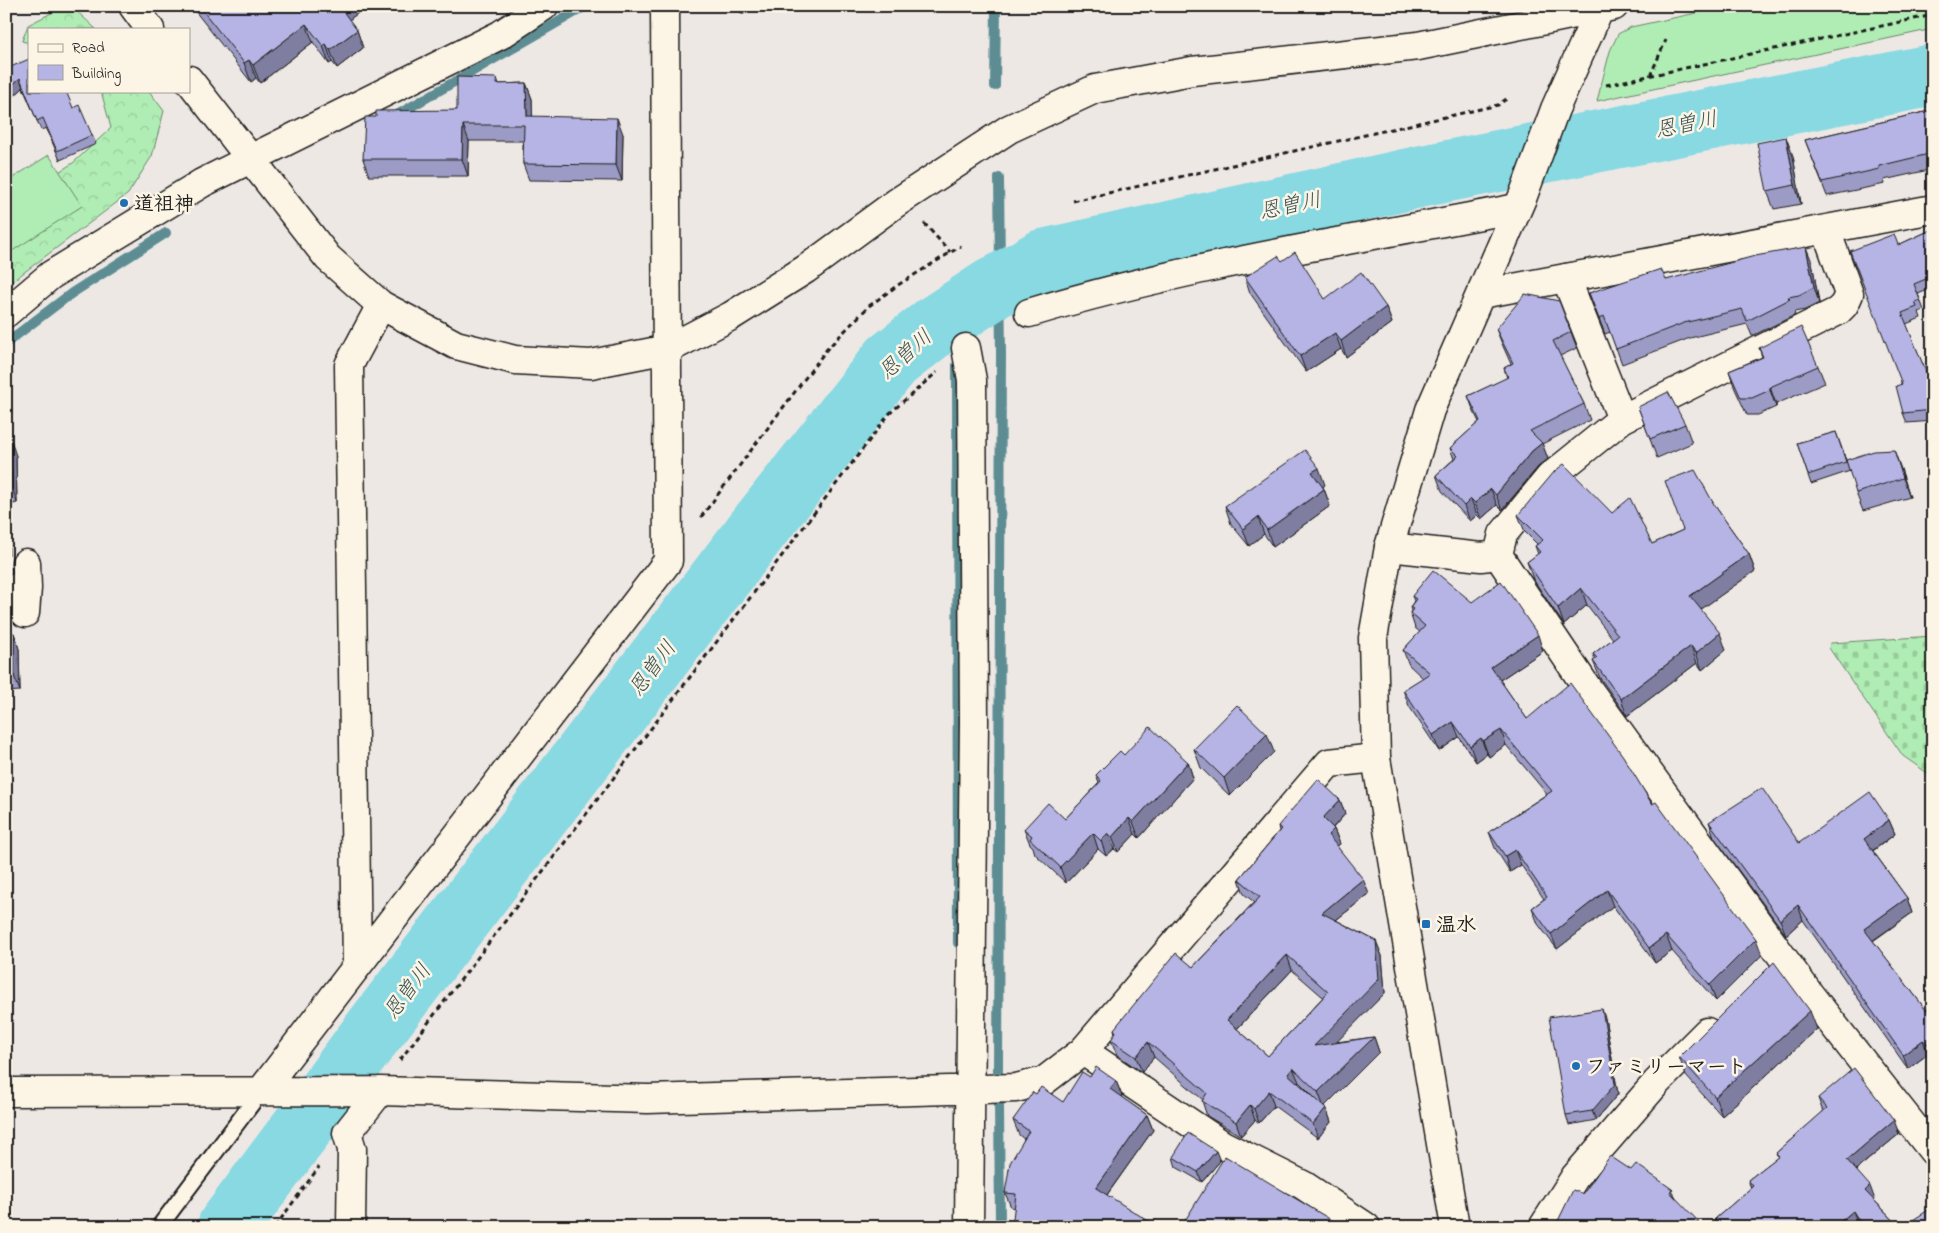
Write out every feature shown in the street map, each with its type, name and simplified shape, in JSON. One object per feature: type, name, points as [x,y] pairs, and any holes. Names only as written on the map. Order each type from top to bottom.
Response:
[{"type":"street","points":[[133,6],[149,28]]},
{"type":"street","points":[[6,313],[59,270],[154,210],[249,159],[307,133],[500,35],[544,6]]},
{"type":"street","points":[[268,1090],[357,966],[668,561],[665,6]]},
{"type":"street","points":[[190,81],[328,258],[381,305],[456,345],[515,360],[591,364],[668,349],[731,316],[806,269],[896,203],[1009,129],[1095,88],[1192,70],[1418,46],[1605,7]]},
{"type":"street","points":[[1454,1227],[1376,758],[1373,638],[1389,547],[1430,410],[1520,202],[1555,110],[1605,7]]},
{"type":"street","points":[[1029,313],[1086,296],[1520,202]]},
{"type":"street","points":[[1481,294],[1933,209]]},
{"type":"street","points":[[1826,230],[1849,294],[1844,305],[1838,310],[1622,420],[1550,477],[1503,534],[1498,555],[1588,689],[1782,957],[1933,1151]]},
{"type":"street","points":[[1566,278],[1622,420]]},
{"type":"street","points":[[357,966],[349,365],[381,305]]},
{"type":"street","points":[[966,348],[972,380],[976,1089],[969,1227]]},
{"type":"street","points":[[1389,547],[1481,556],[1498,555]]},
{"type":"street","points":[[6,1092],[268,1090],[648,1099],[1016,1088],[1044,1081],[1083,1051],[1329,763],[1376,758]]},
{"type":"street","points":[[1761,978],[1782,957]]},
{"type":"street","points":[[1543,1227],[1581,1169],[1657,1082],[1726,1012]]},
{"type":"street","points":[[1083,1051],[1223,1145],[1303,1184],[1366,1227]]},
{"type":"street","points":[[352,1227],[352,1149],[346,1134],[371,1092]]},
{"type":"lane","points":[[159,1227],[268,1090]]},
{"type":"path","points":[[1606,85],[1933,15]]},
{"type":"path","points":[[1650,76],[1666,40]]},
{"type":"path","points":[[1072,201],[1498,105],[1509,97]]},
{"type":"path","points":[[918,216],[950,252]]},
{"type":"path","points":[[697,522],[827,349],[870,306],[898,284],[961,246]]},
{"type":"path","points":[[371,1092],[390,1073],[890,413],[966,348]]},
{"type":"path","points":[[274,1227],[346,1134]]},
{"type":"green space","points":[[65,6],[71,6],[95,28],[28,28],[28,43],[22,41],[28,25]]},
{"type":"green space","points":[[1729,6],[1933,6],[1933,29],[1597,101],[1610,51],[1618,34],[1631,27]]},
{"type":"green space","points":[[101,92],[150,92],[164,111],[152,156],[128,194],[6,286],[6,205],[73,163],[111,128]]},
{"type":"green space","points":[[49,155],[82,206],[6,255],[6,182]]},
{"type":"green space","points":[[1933,636],[1933,777],[1903,756],[1829,648],[1831,643]]},
{"type":"building","points":[[199,6],[339,6],[357,30],[330,50],[326,44],[323,46],[306,24],[253,65],[249,60],[244,63]]},
{"type":"building","points":[[28,59],[28,92],[66,92],[73,108],[79,105],[92,135],[57,151],[43,118],[37,121],[20,78],[6,91],[6,69]]},
{"type":"building","points":[[457,77],[497,78],[497,84],[526,83],[527,116],[617,118],[616,165],[523,164],[524,125],[463,125],[462,159],[363,159],[365,117],[376,117],[376,111],[457,110]]},
{"type":"building","points":[[1933,110],[1933,153],[1879,166],[1879,169],[1822,182],[1805,140]]},
{"type":"building","points":[[1786,137],[1795,185],[1767,191],[1757,143]]},
{"type":"building","points":[[1933,229],[1933,276],[1914,284],[1920,300],[1915,302],[1917,307],[1902,313],[1928,377],[1933,376],[1933,410],[1903,413],[1896,386],[1902,384],[1850,251],[1894,234],[1898,245]]},
{"type":"building","points":[[1806,247],[1814,287],[1799,295],[1788,297],[1790,299],[1747,321],[1742,309],[1684,323],[1616,349],[1604,316],[1599,319],[1589,293],[1661,269],[1666,280],[1755,256]]},
{"type":"building","points":[[1295,252],[1325,299],[1361,272],[1386,307],[1341,341],[1335,333],[1300,356],[1245,277],[1278,256],[1282,261]]},
{"type":"building","points":[[1525,294],[1559,301],[1571,332],[1553,341],[1584,404],[1530,431],[1542,443],[1532,451],[1496,495],[1491,489],[1475,503],[1471,499],[1464,506],[1436,475],[1458,456],[1450,448],[1480,421],[1468,396],[1508,377],[1504,368],[1513,363],[1496,329]]},
{"type":"building","points":[[1801,327],[1818,366],[1770,387],[1770,390],[1752,398],[1741,398],[1729,371],[1763,357],[1759,348]]},
{"type":"building","points":[[1668,392],[1685,424],[1650,439],[1638,407]]},
{"type":"building","points":[[1836,432],[1846,462],[1808,475],[1797,443]]},
{"type":"building","points":[[6,440],[11,440],[12,487],[6,489]]},
{"type":"building","points":[[1305,450],[1319,468],[1312,472],[1324,489],[1267,530],[1258,517],[1243,529],[1225,506]]},
{"type":"building","points":[[1894,450],[1903,478],[1856,493],[1846,460],[1874,451]]},
{"type":"building","points":[[1564,464],[1612,513],[1630,498],[1652,544],[1683,530],[1665,481],[1695,470],[1715,506],[1749,554],[1690,596],[1720,633],[1696,653],[1691,646],[1621,699],[1593,661],[1597,658],[1593,654],[1618,635],[1581,588],[1558,608],[1527,562],[1540,552],[1535,546],[1543,540],[1518,515],[1555,471]]},
{"type":"building","points":[[1433,570],[1472,602],[1501,581],[1538,635],[1491,667],[1527,719],[1570,683],[1623,756],[1652,804],[1656,802],[1756,939],[1710,985],[1666,935],[1649,948],[1607,890],[1551,934],[1532,908],[1547,897],[1515,850],[1505,856],[1489,832],[1552,791],[1501,730],[1483,741],[1481,738],[1470,746],[1453,722],[1433,735],[1403,690],[1430,673],[1403,650],[1425,626],[1410,613],[1413,609],[1410,607],[1416,599],[1412,596]]},
{"type":"building","points":[[6,633],[14,633],[14,676],[6,676]]},
{"type":"building","points":[[1237,705],[1267,734],[1224,778],[1194,749]]},
{"type":"building","points":[[1150,727],[1188,762],[1133,822],[1129,818],[1112,837],[1108,833],[1101,841],[1093,833],[1060,867],[1030,839],[1032,836],[1024,829],[1048,803],[1065,819],[1101,781],[1096,775],[1120,751],[1124,755]]},
{"type":"building","points":[[1318,779],[1340,800],[1323,818],[1334,829],[1328,835],[1363,879],[1322,913],[1376,941],[1379,979],[1314,1046],[1374,1037],[1318,1092],[1293,1068],[1288,1074],[1326,1108],[1313,1124],[1269,1091],[1254,1109],[1250,1105],[1236,1122],[1202,1101],[1207,1093],[1148,1042],[1136,1057],[1111,1040],[1116,1032],[1114,1029],[1176,953],[1193,967],[1260,897],[1239,879],[1281,829],[1278,826]],"holes":[[[1287,955],[1328,992],[1268,1056],[1227,1020]]]},
{"type":"building","points":[[1762,788],[1799,843],[1870,792],[1889,820],[1864,839],[1907,898],[1864,929],[1926,1010],[1933,1003],[1933,1048],[1923,1040],[1903,1055],[1798,905],[1780,920],[1709,822]]},
{"type":"building","points":[[1774,962],[1810,1011],[1715,1097],[1679,1057]]},
{"type":"building","points":[[1602,1009],[1615,1084],[1592,1111],[1566,1115],[1549,1017]]},
{"type":"building","points":[[1096,1067],[1116,1081],[1110,1089],[1147,1115],[1096,1188],[1158,1227],[1012,1227],[1016,1194],[1005,1193],[1010,1163],[1029,1131],[1013,1120],[1033,1092],[1036,1094],[1041,1087],[1063,1102],[1082,1072],[1090,1077]]},
{"type":"building","points":[[1854,1068],[1894,1120],[1847,1160],[1870,1186],[1865,1191],[1900,1227],[1863,1227],[1853,1211],[1834,1227],[1722,1227],[1715,1219],[1753,1186],[1748,1180],[1779,1156],[1776,1153],[1827,1108],[1818,1098]]},
{"type":"building","points":[[1188,1133],[1216,1151],[1198,1172],[1173,1157]]},
{"type":"building","points":[[1225,1156],[1343,1227],[1181,1227]]},
{"type":"building","points":[[1610,1156],[1631,1170],[1636,1164],[1672,1189],[1670,1192],[1698,1221],[1692,1227],[1631,1227],[1626,1222],[1624,1227],[1555,1227],[1573,1190],[1583,1194]]},
{"type":"building","points":[[1933,1207],[1933,1227],[1902,1227]]},
{"type":"waterway","points":[[395,116],[586,6]]},
{"type":"waterway","points":[[995,86],[996,6]]},
{"type":"waterway","name":"恩曽川","points":[[228,1227],[373,1032],[761,525],[891,361],[934,327],[992,289],[1043,260],[1423,176],[1933,75]]},
{"type":"waterway","points":[[998,1072],[1001,354],[999,178]]},
{"type":"waterway","points":[[6,343],[72,293],[166,233]]},
{"type":"waterway","points":[[940,323],[949,342]]},
{"type":"waterway","points":[[957,365],[958,943]]},
{"type":"waterway","points":[[999,1102],[1000,1227]]},
{"type":"place","name":"道祖神","points":[[124,203]]},
{"type":"place","name":"温水","points":[[1426,924]]},
{"type":"place","name":"ファミリーマート","points":[[1576,1066]]}]
